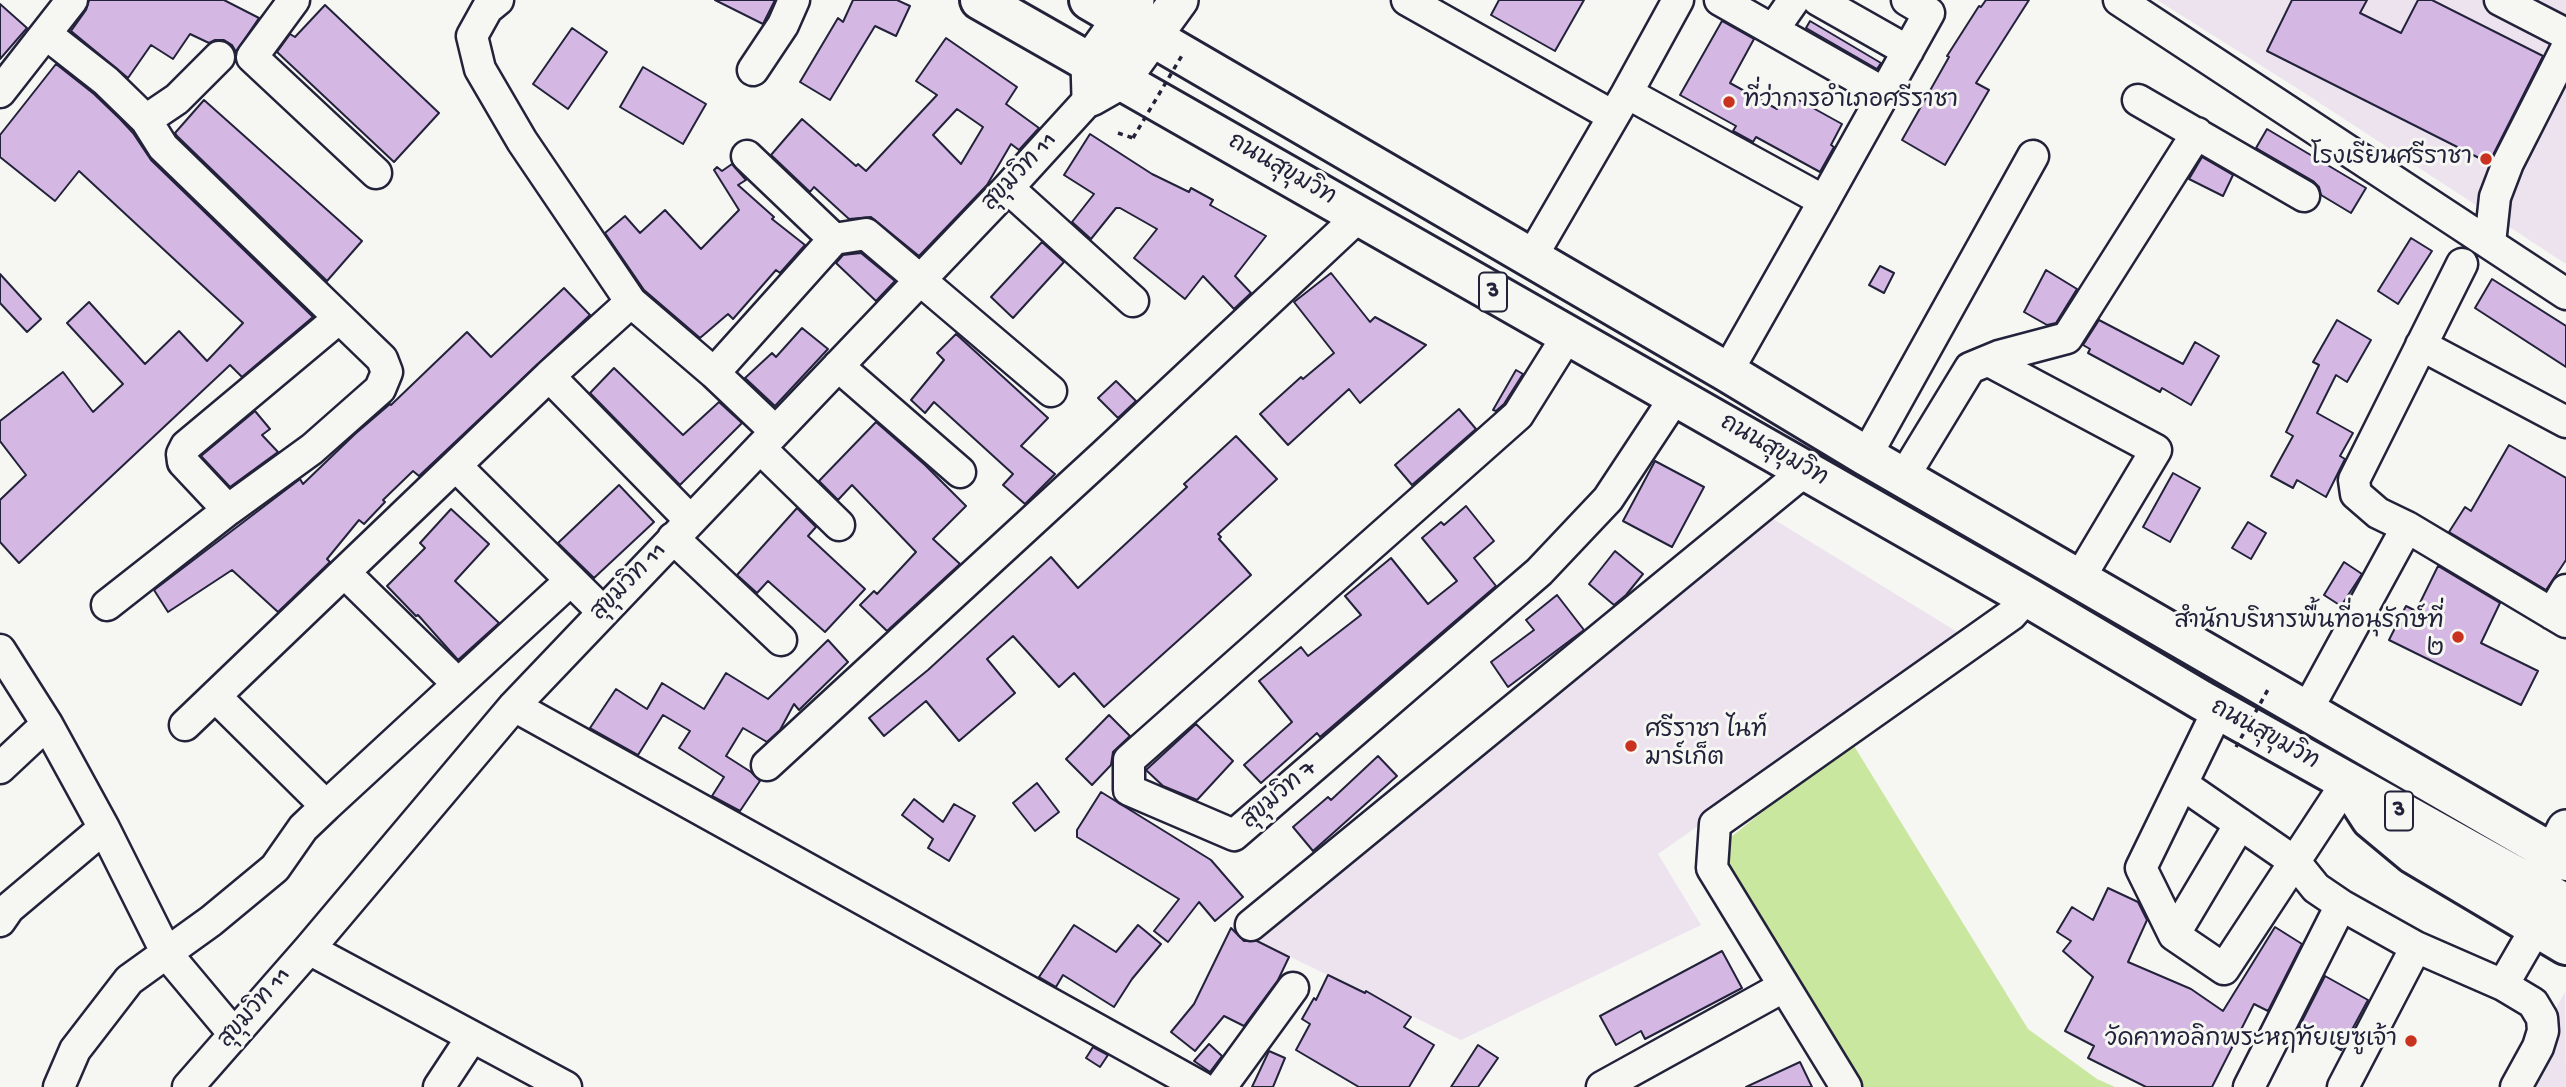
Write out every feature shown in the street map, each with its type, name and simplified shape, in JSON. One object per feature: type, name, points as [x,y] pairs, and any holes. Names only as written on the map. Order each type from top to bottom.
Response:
[{"type":"highway","name":"ถนนสุขุมวิท","points":[[980,0],[1101,80],[1359,216],[2027,597],[2218,710],[2551,896]]},
{"type":"highway","name":"ถนนสุขุมวิท","points":[[1136,21],[1903,478],[2306,712],[2562,848]]},
{"type":"highway","points":[[2347,782],[2371,819],[2413,855],[2551,937]]},
{"type":"main road","name":"สุขุมวิท 11","points":[[1101,80],[1136,21],[1179,0]]},
{"type":"main road","points":[[2551,896],[2562,848]]},
{"type":"street","points":[[0,92],[72,0]]},
{"type":"street","points":[[294,0],[252,57],[376,173]]},
{"type":"street","points":[[498,0],[487,9],[472,36],[480,69],[522,141],[631,302],[714,373],[839,525]]},
{"type":"street","points":[[753,69],[783,25],[794,0]]},
{"type":"street","points":[[1407,0],[1446,9],[1620,104],[1824,201]]},
{"type":"street","points":[[1531,258],[1678,0]]},
{"type":"street","points":[[1720,0],[1884,93]]},
{"type":"street","points":[[1773,30],[1794,0]]},
{"type":"street","points":[[1818,0],[1908,51]]},
{"type":"street","points":[[2119,0],[2566,294]]},
{"type":"street","points":[[2500,0],[2566,34]]},
{"type":"street","points":[[1727,372],[1908,51],[1924,4]]},
{"type":"street","points":[[46,34],[106,81],[146,120],[163,147],[382,359],[387,372],[380,389],[312,449],[228,510],[107,605]]},
{"type":"street","points":[[2490,243],[2495,197],[2508,163],[2566,49]]},
{"type":"street","points":[[146,120],[177,99],[219,57]]},
{"type":"street","name":"สุขุมวิท 11","points":[[188,1087],[309,949],[514,706],[1008,188],[1101,80]]},
{"type":"street","points":[[2138,100],[2304,196]]},
{"type":"street","points":[[1903,478],[1970,368],[1998,356],[2067,338],[2196,134]]},
{"type":"street","points":[[747,156],[834,239]]},
{"type":"street","points":[[1866,456],[2033,156]]},
{"type":"street","points":[[1008,188],[1133,301]]},
{"type":"street","points":[[767,765],[1094,465],[1359,216]]},
{"type":"street","points":[[714,373],[834,239],[866,234],[1051,391]]},
{"type":"street","points":[[2462,264],[2354,480],[2356,494],[2378,513],[2561,609]]},
{"type":"street","points":[[186,725],[549,376],[631,302]]},
{"type":"street","points":[[228,510],[183,462],[182,454],[186,446],[338,319]]},
{"type":"street","name":"สุขุมวิท 7","points":[[1568,335],[1518,415],[1129,760],[1129,790],[1234,835],[1538,572],[1608,499],[1676,396]]},
{"type":"street","points":[[2421,345],[2566,422]]},
{"type":"street","points":[[1989,361],[2156,450],[2079,579]]},
{"type":"street","points":[[838,366],[960,472]]},
{"type":"street","points":[[549,376],[780,640]]},
{"type":"street","points":[[456,466],[603,612]]},
{"type":"street","points":[[1251,926],[1806,470]]},
{"type":"street","points":[[2306,712],[2407,527]]},
{"type":"street","points":[[345,573],[458,684]]},
{"type":"street","points":[[59,1087],[75,1050],[129,980],[167,954],[275,868],[303,828],[571,580]]},
{"type":"street","points":[[1846,1087],[1712,868],[1715,824],[2011,615],[2027,597]]},
{"type":"street","points":[[0,650],[47,724],[104,828],[167,954],[234,1034]]},
{"type":"street","points":[[216,697],[326,806]]},
{"type":"street","points":[[514,706],[1200,1087]]},
{"type":"street","points":[[2218,710],[2141,868],[2174,935],[2224,969],[2347,782]]},
{"type":"street","points":[[0,768],[47,724]]},
{"type":"street","points":[[2182,784],[2295,862],[2316,888],[2341,905],[2416,947],[2503,985],[2533,1003],[2542,1017],[2543,1031],[2538,1047],[2516,1087]]},
{"type":"street","points":[[2174,935],[2240,824]]},
{"type":"street","points":[[0,921],[9,908],[104,828]]},
{"type":"street","points":[[2249,1087],[2341,905]]},
{"type":"street","points":[[2503,985],[2551,937]]},
{"type":"street","points":[[2343,1087],[2416,947]]},
{"type":"street","points":[[309,949],[566,1087]]},
{"type":"street","points":[[1602,1087],[1783,987]]},
{"type":"street","points":[[1221,1087],[1293,988]]},
{"type":"street","points":[[439,1087],[472,1037]]},
{"type":"path","points":[[1118,133],[1133,138],[1136,21]]},
{"type":"path","points":[[2236,747],[2270,686]]},
{"type":"shaded area","name":"โรงเรียนศรีราชา","points":[[2157,0],[2566,0],[2566,264],[2303,92]]},
{"type":"shaded area","name":"ศรีราชา ไนท์ มาร์เก็ต","points":[[1744,501],[1967,638],[1658,854],[1701,925],[1461,1040],[1231,928]]},
{"type":"shaded area","points":[[2565,992],[2566,1087],[2512,1087]]},
{"type":"green space","points":[[1851,741],[2028,1029],[2097,1079],[2115,1087],[1853,1087],[1719,862],[1731,837]]},
{"type":"building","points":[[89,0],[224,0],[259,18],[236,52],[232,45],[224,40],[209,43],[190,34],[173,59],[151,45],[128,78],[71,31],[86,10]]},
{"type":"building","points":[[715,0],[775,0],[763,24]]},
{"type":"building","points":[[853,0],[897,0],[910,6],[896,36],[875,26],[830,100],[800,82],[838,18],[843,22]]},
{"type":"building","points":[[1499,0],[1584,0],[1555,51],[1491,15]]},
{"type":"building","points":[[1986,0],[2029,0],[1976,83],[1989,90],[1945,165],[1902,140],[1949,57],[1947,56],[1979,6]]},
{"type":"building","points":[[2292,0],[2367,0],[2360,13],[2401,33],[2418,0],[2432,0],[2543,56],[2489,163],[2267,51]]},
{"type":"building","points":[[0,4],[27,28],[0,59]]},
{"type":"building","points":[[325,5],[439,113],[394,162],[277,52],[290,34],[295,37]]},
{"type":"building","name":"ที่ว่าการอำเภอศรีราชา","points":[[1722,21],[1754,39],[1730,83],[1777,109],[1786,93],[1842,124],[1831,145],[1834,147],[1820,172],[1756,137],[1753,142],[1733,131],[1736,126],[1680,95]]},
{"type":"building","points":[[1810,21],[1881,63],[1877,69],[1806,28]]},
{"type":"building","points":[[572,28],[607,52],[568,109],[533,84]]},
{"type":"building","points":[[946,38],[1017,87],[1006,104],[1039,128],[1019,150],[1011,144],[987,185],[919,256],[871,217],[849,219],[814,187],[810,192],[771,155],[802,119],[856,166],[858,164],[866,171],[937,95],[916,81]],"holes":[[[957,109],[983,127],[961,164],[933,135]]]},
{"type":"building","points":[[56,64],[120,119],[151,160],[313,317],[242,377],[230,365],[19,563],[0,542],[0,500],[26,475],[0,441],[0,421],[63,372],[93,412],[123,384],[67,323],[89,302],[145,364],[179,331],[207,361],[243,323],[79,171],[55,201],[0,157],[0,135]]},
{"type":"building","points":[[643,67],[706,104],[683,144],[620,107]]},
{"type":"building","points":[[204,100],[362,241],[327,281],[177,136],[175,133]]},
{"type":"building","points":[[2267,129],[2366,188],[2351,213],[2321,195],[2319,187],[2313,181],[2256,148]]},
{"type":"building","points":[[1090,134],[1152,174],[1189,192],[1191,188],[1213,200],[1210,205],[1266,236],[1235,276],[1251,293],[1234,309],[1203,276],[1185,299],[1134,258],[1157,229],[1120,208],[1116,208],[1091,239],[1072,222],[1094,194],[1064,175]]},
{"type":"building","points":[[2202,157],[2233,175],[2223,196],[2189,179]]},
{"type":"building","points":[[732,164],[746,180],[738,185],[774,217],[772,219],[805,245],[780,273],[776,270],[733,319],[728,314],[700,338],[644,290],[605,233],[625,216],[640,233],[665,210],[701,249],[739,210],[714,170],[717,167],[722,171]]},
{"type":"building","points":[[2411,238],[2432,251],[2398,304],[2378,291]]},
{"type":"building","points":[[1042,242],[1064,262],[1013,318],[991,297]]},
{"type":"building","points":[[861,253],[895,281],[876,301],[836,263],[843,255]]},
{"type":"building","points":[[1880,266],[1894,273],[1884,293],[1869,285]]},
{"type":"building","points":[[2046,270],[2077,289],[2056,323],[2047,325],[2024,312]]},
{"type":"building","points":[[1331,273],[1370,322],[1375,317],[1426,345],[1360,403],[1349,389],[1288,445],[1260,414],[1301,377],[1303,379],[1334,353],[1294,302]]},
{"type":"building","points":[[0,274],[41,319],[27,332],[0,303]]},
{"type":"building","points":[[2492,279],[2566,326],[2566,367],[2475,308]]},
{"type":"building","points":[[564,288],[590,315],[419,476],[413,471],[383,500],[385,502],[364,524],[359,520],[327,559],[330,562],[278,612],[232,570],[168,612],[154,590],[300,479],[303,484],[467,332],[491,357]]},
{"type":"building","points":[[2099,320],[2183,364],[2195,342],[2219,356],[2191,405],[2162,388],[2160,392],[2088,353],[2090,349],[2083,345]]},
{"type":"building","points":[[2337,320],[2371,340],[2347,382],[2336,375],[2317,413],[2353,433],[2340,456],[2345,459],[2326,497],[2297,480],[2293,488],[2271,476],[2293,436],[2286,432],[2319,365],[2313,362]]},
{"type":"building","points":[[802,328],[828,349],[775,406],[745,378],[772,353],[776,357]]},
{"type":"building","points":[[956,334],[1048,418],[1021,446],[1055,474],[1025,504],[1003,485],[1013,474],[934,402],[925,413],[911,400],[944,360],[937,353]]},
{"type":"building","points":[[614,368],[683,435],[719,402],[742,423],[680,485],[590,393]]},
{"type":"building","points":[[1516,370],[1523,374],[1504,404],[1496,411],[1493,410]]},
{"type":"building","points":[[1116,381],[1136,401],[1118,418],[1098,398]]},
{"type":"building","points":[[1459,409],[1476,429],[1412,485],[1395,465]]},
{"type":"building","points":[[255,411],[270,429],[262,435],[278,452],[230,487],[201,456]]},
{"type":"building","points":[[876,422],[966,506],[933,539],[960,564],[887,631],[860,605],[874,591],[877,594],[916,552],[852,485],[838,500],[819,481]]},
{"type":"building","points":[[1236,436],[1277,479],[1218,534],[1221,537],[1219,539],[1251,575],[1104,707],[1074,673],[1059,687],[1013,636],[987,659],[1015,693],[959,741],[926,701],[884,736],[869,718],[928,670],[1051,557],[1078,588],[1187,487],[1184,484]]},
{"type":"building","points":[[2509,445],[2566,478],[2566,560],[2546,590],[2449,532],[2465,507],[2471,511]]},
{"type":"building","points":[[1655,461],[1704,487],[1672,547],[1623,521]]},
{"type":"building","points":[[2173,473],[2200,488],[2170,542],[2143,527]]},
{"type":"building","points":[[619,485],[654,522],[594,578],[558,543]]},
{"type":"building","points":[[1466,506],[1494,541],[1474,558],[1496,586],[1320,737],[1317,733],[1261,783],[1244,765],[1292,722],[1259,681],[1301,647],[1308,656],[1361,615],[1345,596],[1391,558],[1428,604],[1457,581],[1422,538],[1441,522],[1444,525]]},
{"type":"building","points":[[797,508],[816,527],[808,536],[865,589],[825,632],[768,581],[757,593],[737,575]]},
{"type":"building","points":[[451,509],[489,544],[455,581],[499,623],[458,660],[418,615],[387,586],[425,548],[420,543]]},
{"type":"building","points":[[2248,522],[2266,533],[2251,559],[2232,548]]},
{"type":"building","points":[[1615,551],[1643,574],[1614,605],[1589,584]]},
{"type":"building","points":[[2344,562],[2362,574],[2341,606],[2324,595]]},
{"type":"building","points":[[2438,566],[2500,603],[2481,643],[2538,671],[2521,705],[2389,640],[2406,606],[2416,611]]},
{"type":"building","points":[[1557,595],[1584,630],[1508,687],[1491,662],[1534,630],[1526,620]]},
{"type":"building","points":[[828,640],[848,662],[799,710],[794,704],[780,730],[767,742],[743,728],[726,756],[760,781],[740,811],[712,796],[724,777],[679,748],[690,731],[663,715],[638,755],[590,728],[616,689],[647,709],[662,683],[704,709],[726,673],[768,699]]},
{"type":"building","points":[[1109,715],[1130,736],[1113,752],[1111,765],[1092,785],[1066,759]]},
{"type":"building","points":[[1196,724],[1233,761],[1197,800],[1163,786],[1146,770]]},
{"type":"building","points":[[1378,756],[1397,776],[1313,851],[1293,827],[1328,797],[1331,800]]},
{"type":"building","points":[[1037,783],[1059,812],[1035,831],[1013,803]]},
{"type":"building","points":[[1101,792],[1211,860],[1243,897],[1215,921],[1199,902],[1168,942],[1154,931],[1179,899],[1077,837],[1077,830]]},
{"type":"building","points":[[914,799],[943,822],[954,804],[975,816],[949,861],[928,848],[933,839],[902,815]]},
{"type":"building","points":[[2108,888],[2138,902],[2147,920],[2128,962],[2191,989],[2223,1011],[2275,927],[2302,944],[2268,1011],[2254,1004],[2212,1087],[2146,1087],[2088,1058],[2094,1046],[2065,1031],[2093,977],[2063,951],[2071,941],[2057,932],[2072,907],[2093,920]]},
{"type":"building","points":[[1074,925],[1116,952],[1138,925],[1161,944],[1132,979],[1114,1007],[1063,975],[1056,987],[1039,977]]},
{"type":"building","points":[[1231,928],[1244,941],[1257,941],[1289,957],[1278,980],[1244,1026],[1224,1016],[1195,1051],[1171,1032],[1194,1004]]},
{"type":"building","points":[[1722,951],[1742,988],[1645,1039],[1641,1031],[1616,1045],[1600,1016]]},
{"type":"building","points":[[1328,975],[1365,993],[1366,991],[1411,1017],[1404,1027],[1434,1045],[1409,1087],[1359,1087],[1296,1050],[1310,1024],[1302,1019],[1314,998],[1316,1000]]},
{"type":"building","points":[[2325,976],[2368,1000],[2341,1050],[2299,1027]]},
{"type":"building","points":[[1209,1044],[1222,1056],[1210,1072],[1194,1061]]},
{"type":"building","points":[[1478,1045],[1498,1058],[1478,1087],[1451,1087]]},
{"type":"building","points":[[1093,1047],[1108,1055],[1100,1067],[1086,1058]]},
{"type":"building","points":[[1269,1051],[1285,1058],[1273,1087],[1252,1087]]},
{"type":"building","points":[[1800,1062],[1812,1087],[1746,1087]]},
{"type":"place","name":"ที่ว่าการอำเภอศรีราชา","points":[[1729,102]]},
{"type":"place","name":"โรงเรียนศรีราชา","points":[[2486,159]]},
{"type":"place","name":"สำนักบริหารพื้นที่อนุรักษ์ที่ ๒","points":[[2458,637]]},
{"type":"place","name":"ศรีราชา ไนท์ มาร์เก็ต","points":[[1631,746]]},
{"type":"place","name":"วัดคาทอลิกพระหฤทัยเยซูเจ้า","points":[[2411,1041]]}]
